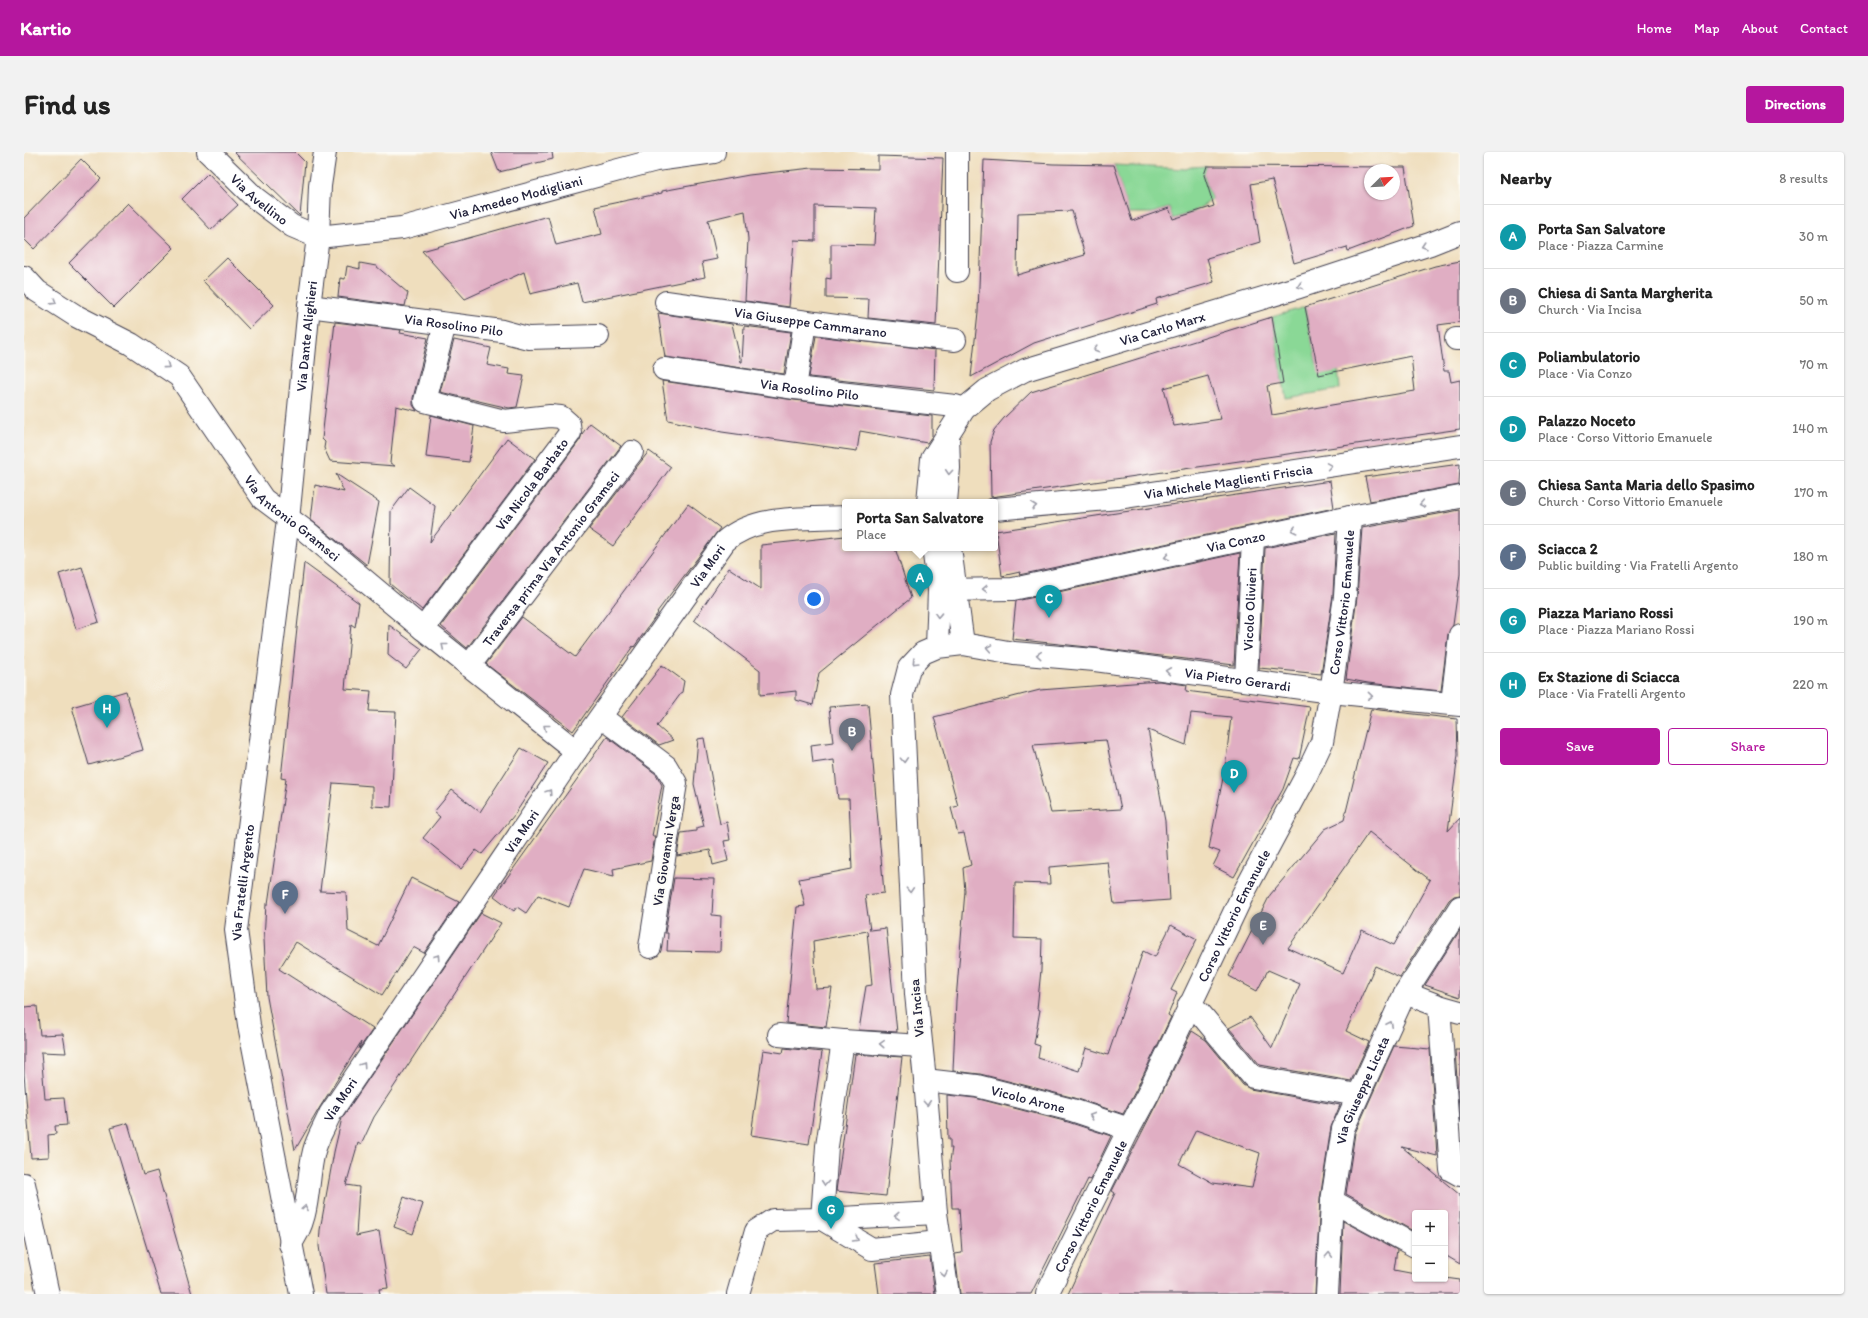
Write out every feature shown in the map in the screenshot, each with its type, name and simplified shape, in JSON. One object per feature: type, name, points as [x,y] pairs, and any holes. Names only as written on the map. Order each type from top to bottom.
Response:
[{"type":"street","name":"Via Avellino","points":[[208,152],[255,198],[292,226],[318,237]]},
{"type":"street","name":"Via Dante Alighieri","points":[[288,520],[309,306],[318,237],[320,186],[325,152]]},
{"type":"street","name":"Via Amedeo Modigliani","points":[[318,237],[402,228],[656,160],[714,152]]},
{"type":"street","points":[[957,152],[957,271]]},
{"type":"street","name":"Via Carlo Marx","points":[[928,499],[932,459],[948,434],[960,408],[987,390],[1025,370],[1296,288],[1430,244],[1460,232]]},
{"type":"street","name":"Via Antonio Gramsci","points":[[24,278],[37,291],[76,316],[131,344],[179,376],[262,499],[288,520],[307,532],[423,629],[576,751]]},
{"type":"street","name":"Via Giuseppe Cammarano","points":[[666,302],[805,322],[955,340]]},
{"type":"street","name":"Via Rosolino Pilo","points":[[309,306],[502,331],[528,338],[598,336]]},
{"type":"street","points":[[795,388],[805,322]]},
{"type":"street","name":"Via Nicola Barbato","points":[[423,629],[570,433],[568,424],[561,417],[550,416],[504,421],[425,402],[445,324]]},
{"type":"street","name":"Via Rosolino Pilo","points":[[664,369],[795,388],[960,408]]},
{"type":"street","points":[[946,499],[949,468],[948,434]]},
{"type":"street","name":"Via Michele Maglienti Friscia","points":[[998,509],[1119,498],[1460,446]]},
{"type":"street","name":"Traversa prima Via Antonio Gramsci","points":[[469,666],[632,452]]},
{"type":"street","name":"Via Conzo","points":[[948,590],[1013,589],[1253,539],[1350,517],[1460,496]]},
{"type":"street","name":"Via Mori","points":[[290,1244],[298,1234],[303,1220],[314,1151],[330,1114],[576,751],[725,541],[735,532],[750,526],[778,520],[842,517]]},
{"type":"street","name":"Corso Vittorio Emanuele","points":[[1047,1294],[1148,1094],[1242,896],[1305,778],[1322,742],[1345,596],[1350,517]]},
{"type":"street","name":"Via Fratelli Argento","points":[[288,520],[236,930],[249,1025],[300,1294]]},
{"type":"street","name":"Vicolo Olivieri","points":[[1246,679],[1253,539]]},
{"type":"street","points":[[934,551],[948,590],[963,644]]},
{"type":"street","points":[[937,647],[948,590],[950,551]]},
{"type":"street","points":[[1456,704],[1460,635]]},
{"type":"street","name":"Via Pietro Gerardi","points":[[937,647],[963,644],[1014,653],[1095,660],[1188,674],[1246,679],[1331,692],[1456,704]]},
{"type":"street","name":"Via Incisa","points":[[937,647],[923,653],[909,668],[902,695],[902,721],[916,994],[939,1242],[948,1294]]},
{"type":"street","name":"Via Giovanni Verga","points":[[601,717],[666,766],[676,783],[650,947]]},
{"type":"street","name":"Via Giuseppe Licata","points":[[1327,1294],[1332,1201],[1344,1128],[1405,993],[1460,908]]},
{"type":"street","points":[[1405,993],[1460,1012]]},
{"type":"street","points":[[1189,1006],[1199,1012],[1253,1077],[1358,1095]]},
{"type":"street","points":[[1439,1006],[1442,1052],[1455,1173]]},
{"type":"street","points":[[778,1035],[921,1046]]},
{"type":"street","points":[[822,1219],[827,1146],[843,1041]]},
{"type":"street","name":"Vicolo Arone","points":[[925,1080],[977,1086],[1072,1110],[1129,1129]]},
{"type":"street","points":[[24,1184],[48,1294]]},
{"type":"street","points":[[1332,1201],[1412,1244]]},
{"type":"street","points":[[738,1294],[747,1267],[756,1231],[773,1220],[822,1219],[936,1212]]},
{"type":"street","points":[[822,1219],[872,1249],[939,1242]]},
{"type":"green space","points":[[1114,165],[1186,169],[1191,167],[1207,166],[1204,175],[1212,200],[1193,212],[1173,219],[1169,208],[1152,213],[1129,213]]},
{"type":"green space","points":[[1305,307],[1317,365],[1338,367],[1340,389],[1286,398],[1272,317]]},
{"type":"building","points":[[234,152],[295,152],[305,162],[300,216]]},
{"type":"building","points":[[491,152],[552,152],[553,159],[499,172]]},
{"type":"building","points":[[878,156],[943,158],[936,325],[868,318],[869,299],[826,298],[826,278],[831,279],[831,244],[874,245],[876,208],[815,206],[815,241],[794,240],[789,307],[745,301],[748,239],[745,211],[708,220],[717,259],[702,262],[705,277],[582,302],[577,283],[530,294],[524,272],[465,299],[422,251],[548,216],[556,245],[602,234],[595,207],[662,193],[662,191],[749,175],[812,168],[878,169]]},
{"type":"building","points":[[81,159],[101,179],[34,249],[24,239],[24,218]]},
{"type":"building","points":[[984,160],[1053,164],[1114,165],[1132,221],[1169,208],[1173,219],[1214,206],[1204,175],[1207,166],[1364,167],[1364,200],[1400,200],[1400,167],[1405,167],[1414,226],[1348,251],[1347,247],[1294,263],[1272,180],[1251,184],[1260,242],[1207,258],[1214,282],[1156,299],[1157,304],[1034,343],[971,377],[978,312]],"holes":[[[1072,211],[1085,255],[1017,275],[1018,213]]]},
{"type":"building","points":[[208,173],[238,205],[211,230],[182,199]]},
{"type":"building","points":[[128,203],[174,248],[114,308],[69,263]]},
{"type":"building","points":[[227,258],[274,305],[249,329],[203,281]]},
{"type":"building","points":[[1460,261],[1460,322],[1438,325],[1444,371],[1449,371],[1451,382],[1460,380],[1460,429],[991,497],[990,442],[994,430],[1004,418],[1031,392],[1272,317],[1283,383],[1267,386],[1272,415],[1415,391],[1411,356],[1319,375],[1305,307],[1435,266]],"holes":[[[1208,376],[1221,419],[1174,426],[1164,388]]]},
{"type":"building","points":[[360,263],[376,266],[408,293],[405,306],[338,297],[340,278],[345,279],[347,266],[360,269]]},
{"type":"building","points":[[658,313],[732,324],[741,362],[744,326],[791,332],[784,374],[665,357]]},
{"type":"building","points":[[335,322],[401,330],[400,333],[428,338],[413,398],[413,405],[417,411],[396,406],[390,463],[395,466],[330,461],[324,448],[325,442],[322,439]]},
{"type":"building","points":[[816,336],[935,350],[934,390],[809,377]]},
{"type":"building","points":[[454,340],[491,348],[487,365],[509,369],[508,374],[524,376],[517,407],[509,408],[440,392]]},
{"type":"building","points":[[662,381],[794,400],[932,416],[932,436],[927,443],[860,431],[857,451],[722,432],[668,420]]},
{"type":"building","points":[[431,415],[474,426],[469,462],[426,457]]},
{"type":"building","points":[[590,423],[621,446],[467,648],[441,626],[580,440],[582,434]]},
{"type":"building","points":[[507,438],[535,459],[422,610],[390,584],[391,511],[409,487],[435,506],[430,542]]},
{"type":"building","points":[[649,451],[671,467],[613,546],[589,529]]},
{"type":"building","points":[[1460,464],[1459,485],[1370,501],[1365,477]]},
{"type":"building","points":[[336,474],[379,502],[367,565],[311,520],[315,485],[344,492]]},
{"type":"building","points":[[1330,481],[1334,508],[1019,575],[1020,572],[1002,576],[998,546],[998,531]]},
{"type":"building","points":[[688,504],[720,528],[657,612],[658,613],[634,647],[633,646],[573,731],[486,664],[522,617],[575,657]]},
{"type":"building","points":[[1460,510],[1460,574],[1453,625],[1448,634],[1441,691],[1368,683],[1346,679],[1357,597],[1362,528]]},
{"type":"building","points":[[1336,533],[1333,595],[1321,674],[1259,668],[1265,548]]},
{"type":"building","points":[[842,536],[842,551],[896,551],[911,598],[819,673],[813,705],[796,700],[796,691],[760,695],[760,670],[694,620],[729,568],[761,589],[761,545]]},
{"type":"building","points":[[1240,553],[1234,665],[1012,639],[1016,601]]},
{"type":"building","points":[[304,563],[359,603],[355,627],[351,624],[345,689],[371,691],[369,711],[396,712],[391,807],[372,806],[372,786],[333,783],[320,891],[346,892],[348,931],[378,946],[411,878],[459,902],[424,953],[413,947],[382,995],[296,942],[279,969],[373,1029],[359,1049],[361,1042],[295,1150],[267,997],[264,939],[266,904],[268,904],[286,779],[281,778]]},
{"type":"building","points":[[82,567],[99,622],[76,629],[59,574]]},
{"type":"building","points":[[389,625],[422,649],[406,669],[388,655]]},
{"type":"building","points":[[662,665],[684,681],[682,692],[657,726],[673,740],[659,745],[622,717]]},
{"type":"building","points":[[1159,681],[1187,685],[1186,691],[1310,707],[1299,759],[1294,758],[1283,789],[1234,877],[1213,866],[1220,852],[1209,848],[1225,768],[1231,717],[1191,713],[1186,745],[1148,730],[1165,821],[1170,900],[1114,904],[1108,862],[1049,867],[1050,884],[1015,883],[1014,938],[1042,939],[1041,970],[1037,1009],[1040,1010],[1034,1044],[1040,1046],[1038,1058],[1079,1071],[1086,1048],[1108,1055],[1143,951],[1155,957],[1171,925],[1197,939],[1171,990],[1177,993],[1168,1015],[1171,1017],[1123,1114],[1075,1098],[980,1074],[953,1071],[956,1000],[965,891],[963,868],[971,865],[964,833],[958,834],[951,808],[958,806],[934,717],[1040,690]],"holes":[[[1106,740],[1121,809],[1051,813],[1033,745]]]},
{"type":"building","points":[[126,691],[143,750],[89,765],[72,707]]},
{"type":"building","points":[[868,704],[884,893],[865,895],[870,930],[886,928],[897,1032],[859,1030],[866,986],[872,985],[867,931],[813,941],[816,989],[832,988],[826,1027],[786,1023],[797,907],[805,906],[799,879],[852,869],[849,799],[838,799],[834,760],[813,763],[811,745],[833,742],[829,707]]},
{"type":"building","points":[[1371,709],[1457,719],[1458,755],[1448,831],[1460,818],[1460,895],[1454,896],[1449,900],[1400,977],[1375,966],[1346,1031],[1369,1042],[1351,1081],[1260,1065],[1229,1028],[1250,1017],[1272,1048],[1300,984],[1268,970],[1257,991],[1229,976],[1270,895],[1325,829],[1344,820]],"holes":[[[1369,832],[1430,880],[1394,945],[1362,930],[1343,973],[1288,948]]]},
{"type":"building","points":[[607,737],[656,774],[662,785],[652,836],[655,836],[651,861],[613,869],[614,876],[584,869],[569,907],[538,895],[526,913],[517,907],[514,911],[494,896]]},
{"type":"building","points":[[704,738],[720,824],[727,822],[730,840],[724,841],[728,861],[713,865],[710,850],[677,856],[681,833],[696,831],[696,828],[704,826],[694,784],[698,739]]},
{"type":"building","points":[[521,748],[548,763],[515,814],[482,854],[476,850],[461,869],[423,838],[440,817],[434,812],[452,790],[480,812]]},
{"type":"building","points":[[674,878],[714,879],[712,915],[721,916],[720,952],[667,951],[668,933],[665,933]]},
{"type":"building","points":[[481,913],[501,923],[374,1117],[361,1145],[358,1143],[346,1185],[359,1187],[356,1236],[379,1231],[388,1288],[379,1289],[380,1294],[326,1294],[319,1246],[320,1230],[334,1152],[342,1118]]},
{"type":"building","points":[[1460,930],[1460,997],[1425,985]]},
{"type":"building","points":[[37,1006],[40,1035],[63,1034],[66,1053],[41,1052],[45,1099],[64,1098],[67,1125],[55,1126],[56,1134],[48,1135],[49,1157],[31,1158],[24,1074],[24,1007]]},
{"type":"building","points":[[1192,1031],[1206,1040],[1243,1085],[1250,1089],[1340,1105],[1331,1127],[1320,1199],[1315,1294],[1068,1294],[1115,1193],[1112,1191]],"holes":[[[1196,1130],[1260,1153],[1252,1188],[1213,1183],[1179,1164]]]},
{"type":"building","points":[[1394,1046],[1430,1049],[1437,1156],[1402,1147],[1460,1195],[1460,1264],[1448,1257],[1448,1210],[1412,1210],[1412,1230],[1346,1194],[1355,1133]]},
{"type":"building","points":[[784,1048],[822,1052],[809,1144],[751,1135],[763,1050],[783,1053]]},
{"type":"building","points":[[1455,1050],[1460,1050],[1460,1122]]},
{"type":"building","points":[[855,1054],[902,1057],[886,1196],[836,1191]]},
{"type":"building","points":[[947,1095],[975,1098],[1068,1122],[1111,1136],[1031,1294],[960,1294],[955,1254],[962,1253],[959,1208],[952,1208],[950,1161],[952,1148],[950,1148],[950,1139],[948,1139]]},
{"type":"building","points":[[128,1123],[143,1175],[157,1171],[192,1294],[161,1294],[110,1128]]},
{"type":"building","points":[[404,1197],[423,1204],[413,1234],[394,1227]]},
{"type":"building","points":[[1343,1221],[1397,1250],[1394,1270],[1412,1273],[1412,1282],[1448,1282],[1448,1278],[1460,1280],[1460,1294],[1340,1294]]},
{"type":"building","points":[[930,1257],[935,1294],[879,1294],[875,1263]]},
{"type":"place","name":"Porta San Salvatore","points":[[920,597]]},
{"type":"place","name":"Poliambulatorio","points":[[1049,618]]},
{"type":"place","name":"Ex Stazione di Sciacca","points":[[107,728]]},
{"type":"place","name":"Chiesa di Santa Margherita","points":[[852,751]]},
{"type":"place","name":"Palazzo Noceto","points":[[1234,793]]},
{"type":"place","name":"Sciacca 2","points":[[285,914]]},
{"type":"place","name":"Chiesa Santa Maria dello Spasimo","points":[[1263,945]]},
{"type":"place","name":"Piazza Mariano Rossi","points":[[831,1229]]}]
